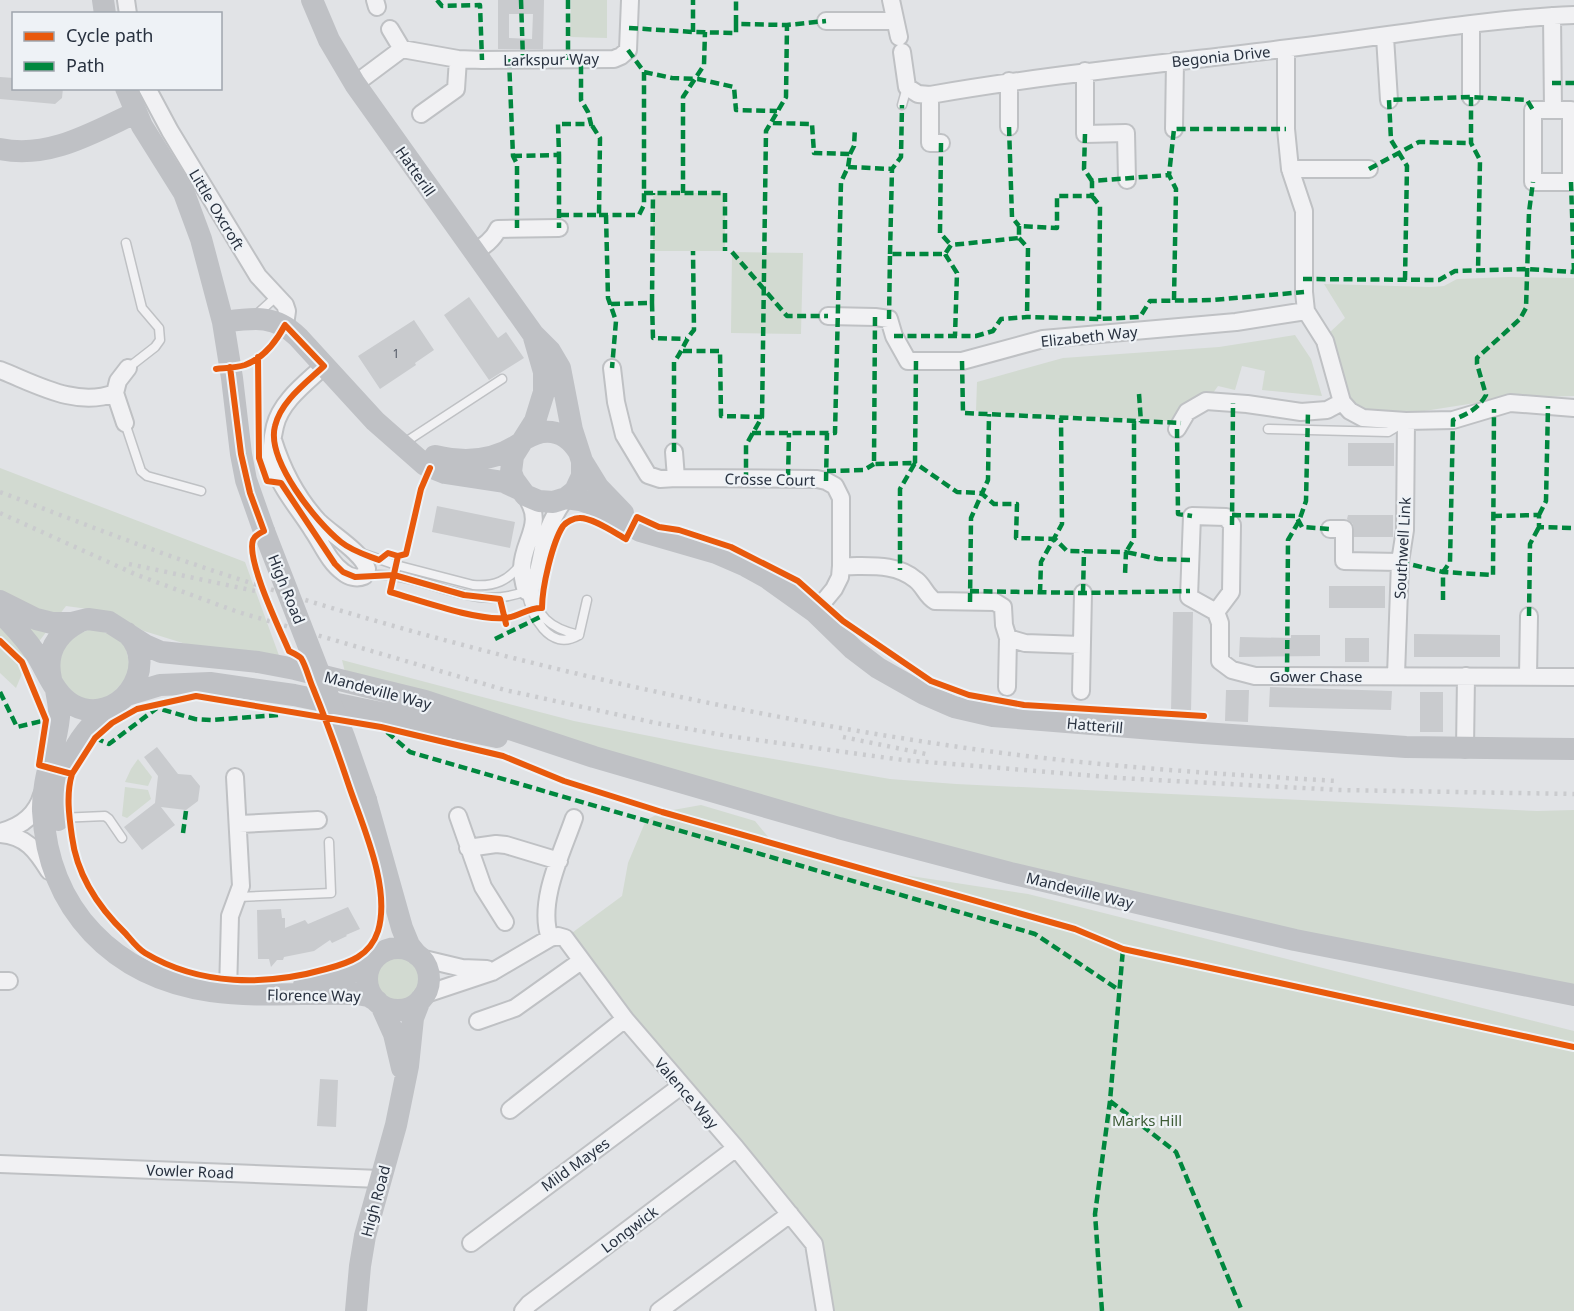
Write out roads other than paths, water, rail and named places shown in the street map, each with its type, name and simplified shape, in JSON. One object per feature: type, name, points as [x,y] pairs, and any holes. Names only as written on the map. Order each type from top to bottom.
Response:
[{"type":"street","name":"Hatterill","points":[[312,0],[329,40],[355,84],[533,334],[550,351],[560,368],[572,430],[580,456],[580,481],[575,490],[566,498]]},
{"type":"street","name":"Larkspur Way","points":[[402,49],[458,59],[614,58],[628,50],[630,0]]},
{"type":"street","points":[[891,0],[907,87]]},
{"type":"street","name":"Begonia Drive","points":[[907,87],[918,94],[930,95],[1084,71],[1574,15]]},
{"type":"street","points":[[1552,16],[1552,110]]},
{"type":"street","points":[[826,21],[899,37]]},
{"type":"street","points":[[1471,25],[1471,98]]},
{"type":"street","points":[[355,84],[402,49],[390,29]]},
{"type":"street","points":[[1385,37],[1389,100]]},
{"type":"street","points":[[1286,49],[1286,129],[1290,169],[1304,210],[1306,310],[1325,341],[1342,402],[1350,411],[1363,418],[1406,421],[1453,420],[1510,403],[1574,408]]},
{"type":"street","points":[[421,114],[456,89],[458,59]]},
{"type":"street","points":[[1174,129],[1175,61]]},
{"type":"street","points":[[1084,71],[1085,134],[1126,133],[1127,180]]},
{"type":"street","points":[[1009,81],[1009,127]]},
{"type":"street","name":"High Road","points":[[127,90],[135,113],[190,205],[207,260],[222,322],[232,378],[241,454],[254,505],[366,800],[404,933],[411,949],[419,957]]},
{"type":"street","name":"Little Oxcroft","points":[[148,90],[176,141],[258,276],[278,296],[287,311],[285,325]]},
{"type":"street","points":[[930,95],[930,143],[941,143]]},
{"type":"street","points":[[1533,110],[1552,110],[1571,110],[1571,182],[1533,182],[1533,110]]},
{"type":"street","points":[[0,148],[9,150],[49,149],[81,138],[135,113]]},
{"type":"street","points":[[1290,169],[1369,170]]},
{"type":"street","points":[[474,252],[487,243],[498,229],[559,228]]},
{"type":"street","name":"Elizabeth Way","points":[[828,316],[889,319],[894,336],[908,361],[963,361],[1043,339],[1236,322],[1306,310]]},
{"type":"street","points":[[222,322],[265,319],[285,325],[375,421],[417,459],[430,468],[445,473],[494,480],[522,492],[533,509],[534,519],[534,528],[523,561],[523,576],[531,586]]},
{"type":"street","name":"Hatterill","points":[[533,334],[542,360],[545,382],[539,411],[513,456],[511,472],[522,492],[546,502],[566,498],[580,500],[594,505],[632,528],[716,553],[746,566],[766,577],[815,612],[853,649],[878,668],[901,682],[954,707],[993,716],[1203,734],[1406,747],[1574,749]]},
{"type":"street","points":[[273,440],[283,465],[303,501],[319,522],[365,562],[367,569],[364,576],[355,578],[343,572],[324,550],[273,465],[273,440],[275,425],[281,410],[324,366]]},
{"type":"street","points":[[125,423],[115,393],[118,381],[128,368]]},
{"type":"street","name":"Crosse Court","points":[[612,368],[616,402],[624,435],[648,475],[660,479],[807,478],[826,481],[835,486],[841,498],[842,566],[834,589],[815,612]]},
{"type":"street","points":[[0,369],[68,396],[84,399],[105,397],[115,393]]},
{"type":"street","points":[[1177,429],[1187,412],[1206,401],[1301,412],[1327,410],[1342,402]]},
{"type":"street","name":"Southwell Link","points":[[1396,675],[1400,562],[1405,530],[1406,421]]},
{"type":"street","name":"Hatterill","points":[[522,441],[540,432],[557,432],[570,440],[607,498],[635,522],[666,538]]},
{"type":"street","points":[[402,445],[434,456],[464,460],[494,456],[522,441]]},
{"type":"street","points":[[674,452],[676,478]]},
{"type":"street","points":[[531,586],[547,534],[566,498]]},
{"type":"street","points":[[1192,516],[1226,517],[1232,525],[1231,592],[1216,612],[1189,597],[1192,516]]},
{"type":"street","points":[[1330,529],[1344,529],[1344,561],[1400,562]]},
{"type":"street","points":[[842,566],[892,567],[908,572],[920,583],[928,597],[935,602],[995,602],[1004,607],[1004,625],[1008,638],[1007,687]]},
{"type":"street","points":[[1081,691],[1083,593]]},
{"type":"street","name":"Mandeville Way","points":[[0,601],[46,622],[59,624],[88,620],[109,622],[145,645],[161,652],[277,665],[388,691],[454,710],[594,757],[849,830],[1094,894],[1295,940],[1574,995]]},
{"type":"street","name":"Mandeville Way","points":[[0,612],[28,642],[63,698],[74,705],[88,709],[99,710],[153,686],[210,683],[326,701],[594,757]]},
{"type":"street","name":"Gower Chase","points":[[1216,612],[1220,623],[1220,661],[1232,670],[1255,676],[1574,677]]},
{"type":"street","points":[[1528,676],[1529,616]]},
{"type":"street","points":[[54,685],[49,659],[52,649],[62,633],[79,622]]},
{"type":"street","points":[[122,699],[137,679],[140,662],[136,644],[126,632]]},
{"type":"street","points":[[1008,638],[1025,643],[1082,645]]},
{"type":"street","points":[[1465,749],[1466,676]]},
{"type":"street","name":"Florence Way","points":[[54,685],[59,718],[44,788],[43,809],[48,846],[55,871],[70,905],[91,933],[115,954],[146,971],[202,989],[238,993],[357,994],[379,1003]]},
{"type":"street","name":"Florence Way","points":[[122,699],[91,725],[71,754],[60,787],[58,818],[67,863],[76,886],[88,906],[111,934],[132,954],[160,975],[178,983]]},
{"type":"street","points":[[235,777],[241,880],[238,897],[233,904],[230,916],[238,993]]},
{"type":"street","points":[[0,833],[30,817],[40,804],[44,788]]},
{"type":"street","points":[[458,816],[483,887],[505,922]]},
{"type":"street","points":[[505,965],[494,969],[469,969],[419,957],[407,949],[396,948],[375,958],[369,970],[368,984],[370,992],[379,1003],[390,1009],[400,1010],[413,1006],[422,997],[492,972],[505,965],[550,938],[545,919],[546,911],[559,861],[574,818]]},
{"type":"street","points":[[239,824],[318,820]]},
{"type":"street","points":[[0,833],[19,837],[33,847],[70,905]]},
{"type":"street","points":[[468,848],[506,845],[559,861]]},
{"type":"street","name":"High Road","points":[[375,958],[388,924],[390,887]]},
{"type":"street","name":"Valence Way","points":[[550,938],[558,936],[565,938],[625,1019],[736,1148],[814,1244],[825,1311]]},
{"type":"street","points":[[419,957],[426,969],[428,979],[422,997]]},
{"type":"street","name":"Florence Way","points":[[238,993],[326,981],[360,969],[375,958]]},
{"type":"street","points":[[478,1021],[514,1008],[581,962]]},
{"type":"street","name":"High Road","points":[[356,1311],[361,1258],[370,1214],[392,1139],[409,1059],[413,1018],[422,997]]},
{"type":"street","name":"High Road","points":[[379,1003],[388,1018],[398,1047],[402,1092]]},
{"type":"street","points":[[510,1110],[625,1019]]},
{"type":"street","name":"Mild Mayes","points":[[471,1243],[681,1086]]},
{"type":"street","name":"Longwick","points":[[523,1311],[529,1304],[736,1148]]},
{"type":"street","name":"Vowler Road","points":[[0,1164],[380,1179]]},
{"type":"street","points":[[658,1311],[790,1214]]},
{"type":"lane","points":[[902,105],[907,87]]},
{"type":"lane","points":[[126,243],[142,308],[159,328],[160,340],[155,347],[128,368]]},
{"type":"lane","points":[[250,319],[278,296]]},
{"type":"lane","points":[[402,445],[502,379]]},
{"type":"lane","points":[[1268,429],[1388,432],[1406,421]]},
{"type":"lane","points":[[125,423],[141,471],[147,476],[201,491]]},
{"type":"lane","points":[[352,549],[396,565],[473,585],[497,584],[508,578],[523,561]]},
{"type":"lane","points":[[364,576],[394,575],[440,590],[490,599],[514,596],[531,586]]},
{"type":"lane","points":[[531,586],[532,615],[542,628],[550,635],[564,640],[579,635]]},
{"type":"lane","points":[[531,586],[542,616],[559,630],[579,635]]},
{"type":"lane","points":[[579,635],[587,600]]},
{"type":"lane","points":[[58,818],[105,816],[122,838]]},
{"type":"lane","points":[[238,897],[332,893],[329,842]]},
{"type":"railway","points":[[0,492],[214,571],[307,600],[494,653],[684,698],[876,734],[1018,755],[1155,769],[1337,781]]},
{"type":"railway","points":[[0,513],[137,575],[238,612],[505,690],[656,723],[728,736],[903,760],[1119,778],[1340,790],[1574,794]]},
{"type":"railway","points":[[129,564],[255,591]]},
{"type":"railway","points":[[843,737],[931,755]]},
{"type":"park label","name":"Marks Hill","points":[[1147,1120]]}]
